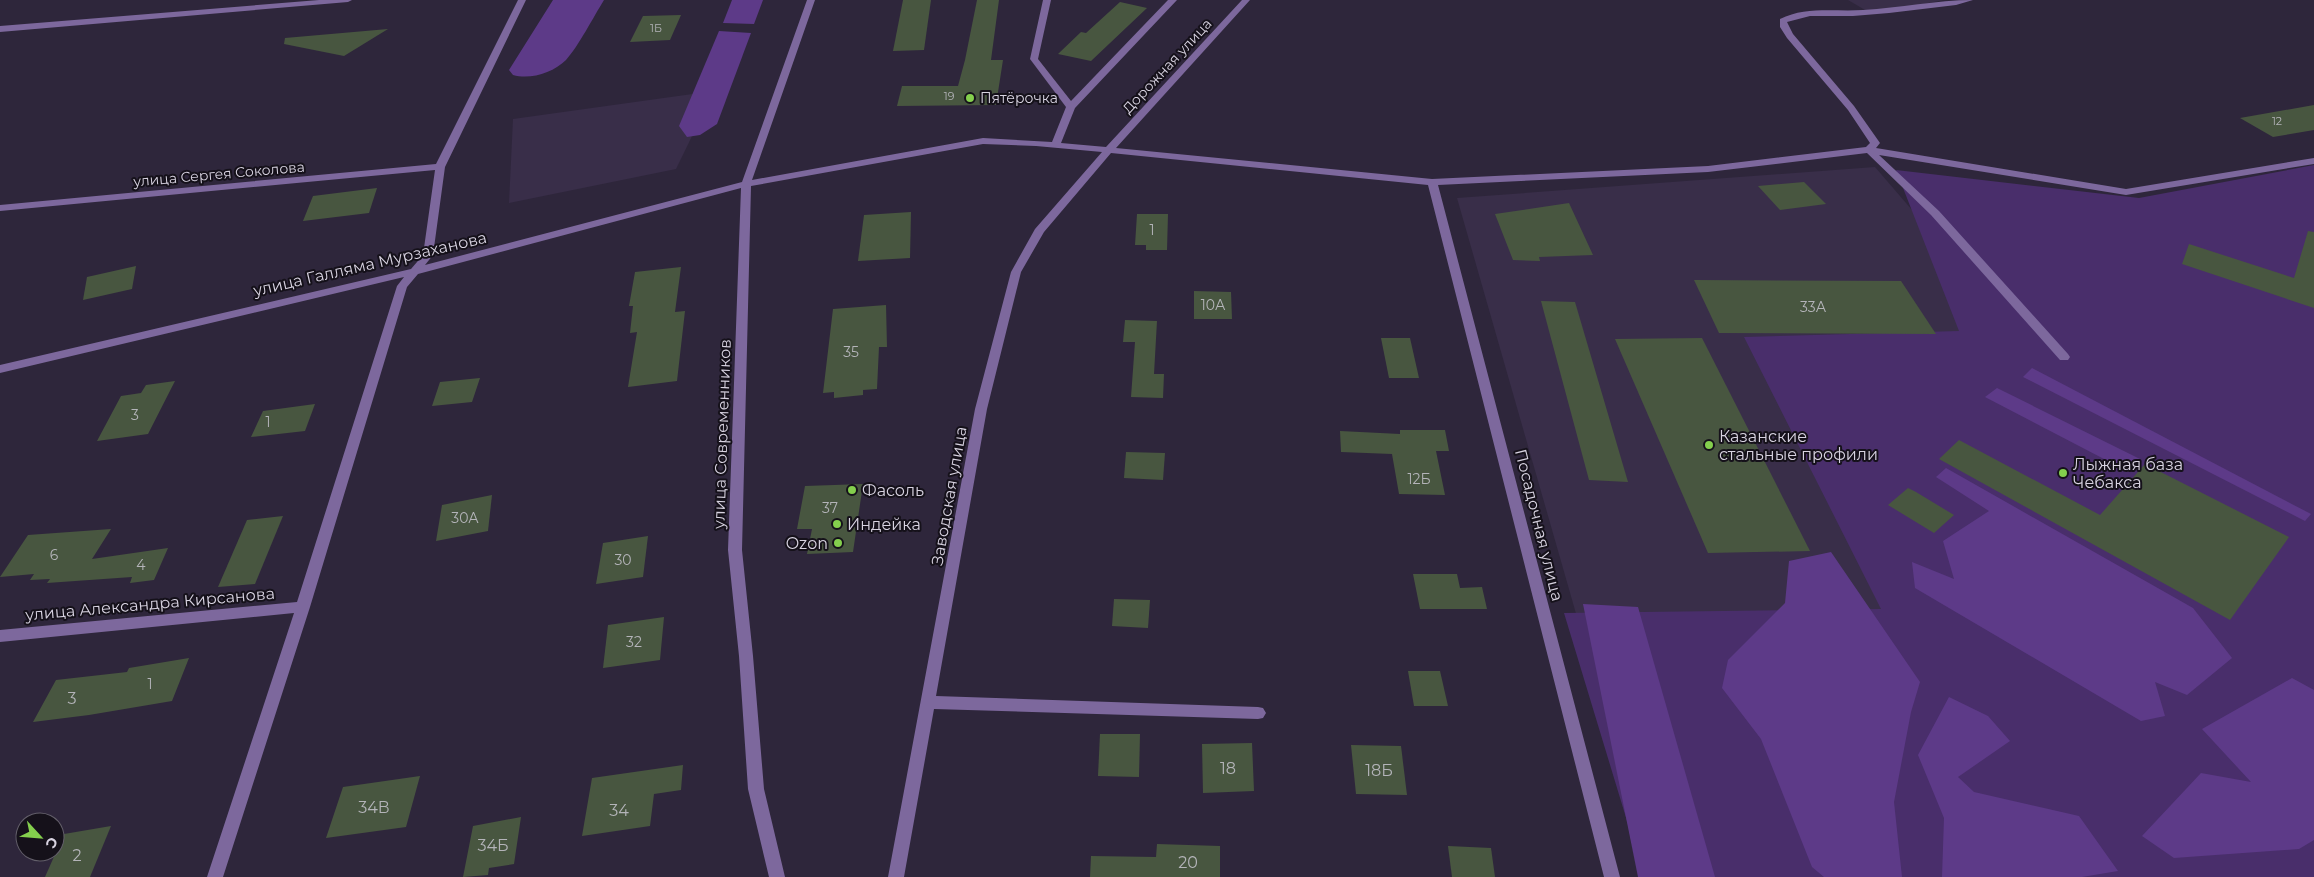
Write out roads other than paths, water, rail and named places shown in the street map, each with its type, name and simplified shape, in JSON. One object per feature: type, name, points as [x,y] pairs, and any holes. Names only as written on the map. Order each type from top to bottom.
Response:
[{"type":"street","points":[[0,28],[348,0]]},
{"type":"street","points":[[215,877],[303,607],[402,286],[428,255],[440,167],[522,0]]},
{"type":"street","name":"улица Современников","points":[[777,877],[756,789],[746,656],[735,550],[746,184],[811,0]]},
{"type":"street","points":[[1047,0],[1034,59],[1071,108]]},
{"type":"street","points":[[1055,145],[1071,108],[1145,27],[1173,0]]},
{"type":"street","name":"Дорожная улица","points":[[1108,151],[1246,0]]},
{"type":"street","points":[[1969,0],[1894,11],[1797,15],[1783,21],[1784,27],[1790,36],[1832,85],[1875,143],[1868,150],[1935,213],[2064,357]]},
{"type":"street","name":"улица Галляма Мурзаханова","points":[[0,368],[416,270],[746,184],[983,141],[1055,145],[1432,182],[1708,169],[1868,150],[2126,192],[2314,161]]},
{"type":"street","name":"Заводская улица","points":[[896,877],[981,409],[1016,272],[1039,231],[1108,151]]},
{"type":"street","name":"улица Сергея Соколова","points":[[0,208],[440,167]]},
{"type":"street","name":"Посадочная улица","points":[[1432,182],[1612,877]]},
{"type":"street","name":"улица Александра Кирсанова","points":[[0,636],[303,607]]},
{"type":"street","points":[[929,702],[1258,713]]},
{"type":"place","name":"Пятёрочка","points":[[970,98]]},
{"type":"place","name":"Казанские стальные профили","points":[[1709,445]]},
{"type":"place","name":"Лыжная база Чебакса","points":[[2063,473]]},
{"type":"place","name":"Фасоль","points":[[852,490]]},
{"type":"place","name":"Индейка","points":[[837,524]]},
{"type":"place","name":"Ozon","points":[[838,543]]}]
